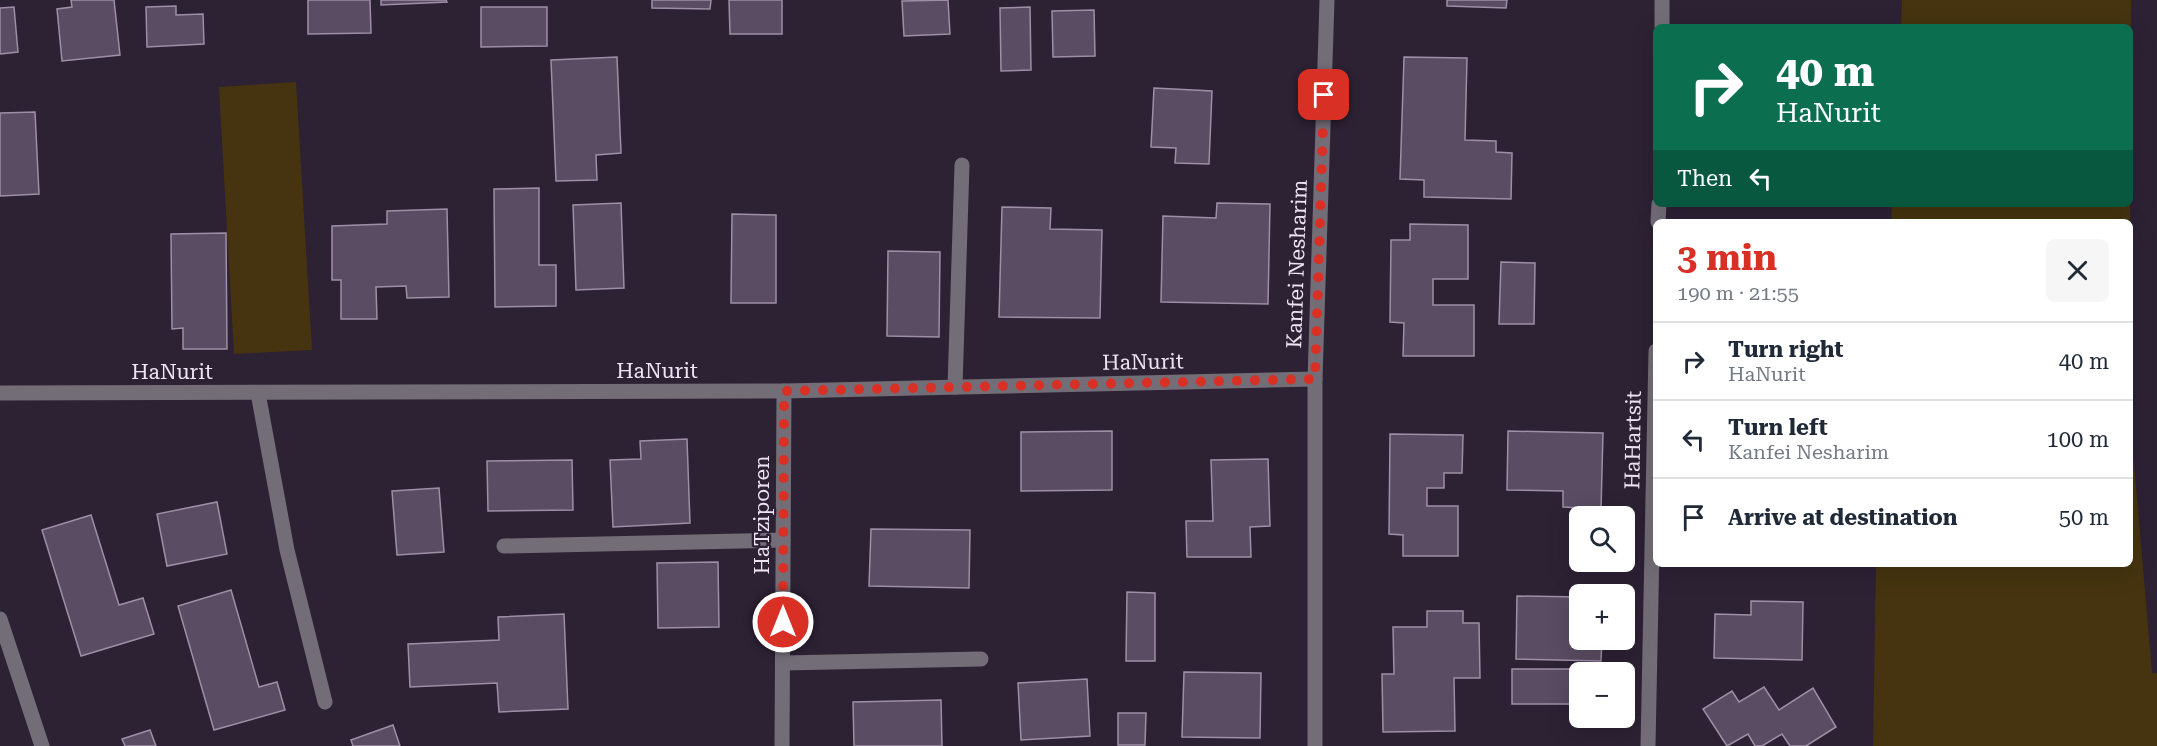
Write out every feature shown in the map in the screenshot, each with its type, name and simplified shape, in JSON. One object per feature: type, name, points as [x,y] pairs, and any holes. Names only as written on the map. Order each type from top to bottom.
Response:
[{"type":"street","name":"Kanfei Nesharim","points":[[1315,746],[1315,379],[1327,0]]},
{"type":"street","points":[[1662,0],[1662,24]]},
{"type":"street","points":[[955,387],[962,165]]},
{"type":"street","name":"HaNurit","points":[[0,393],[784,391],[1315,379]]},
{"type":"street","name":"HaTziporen","points":[[782,746],[784,391]]},
{"type":"street","points":[[258,393],[287,550],[325,702]]},
{"type":"street","name":"HaHartsit","points":[[1648,746],[1653,499]]},
{"type":"street","points":[[504,546],[783,540]]},
{"type":"street","points":[[0,620],[42,746]]},
{"type":"street","points":[[783,663],[981,659]]},
{"type":"shaded area","points":[[1902,0],[2131,0],[2131,24],[1901,24]]},
{"type":"shaded area","points":[[296,82],[312,350],[234,354],[219,87]]},
{"type":"shaded area","points":[[1892,207],[2130,207],[2130,219],[1891,219]]},
{"type":"shaded area","points":[[2133,451],[2152,673],[2157,673],[2157,746],[1873,746],[1876,567],[2133,567]]},
{"type":"building","points":[[71,0],[114,0],[120,55],[62,61],[57,9],[72,7]]},
{"type":"building","points":[[308,0],[370,0],[371,33],[308,34]]},
{"type":"building","points":[[381,0],[446,0],[447,2],[381,5]]},
{"type":"building","points":[[652,0],[711,0],[710,9],[652,8]]},
{"type":"building","points":[[729,0],[782,0],[782,34],[730,34]]},
{"type":"building","points":[[948,0],[950,34],[904,36],[902,1]]},
{"type":"building","points":[[1447,0],[1507,0],[1506,8],[1447,6]]},
{"type":"building","points":[[176,6],[176,15],[203,14],[204,44],[147,47],[146,7]]},
{"type":"building","points":[[14,7],[18,52],[0,54],[0,8]]},
{"type":"building","points":[[481,7],[547,7],[547,46],[481,47]]},
{"type":"building","points":[[1030,7],[1031,70],[1001,71],[1000,8]]},
{"type":"building","points":[[1094,10],[1095,56],[1053,57],[1052,11]]},
{"type":"building","points":[[617,57],[621,153],[596,155],[597,180],[556,181],[551,60]]},
{"type":"building","points":[[1404,57],[1467,58],[1465,140],[1496,141],[1496,152],[1512,153],[1511,199],[1424,197],[1424,180],[1400,179]]},
{"type":"building","points":[[1154,88],[1212,91],[1209,164],[1175,163],[1176,148],[1151,147]]},
{"type":"building","points":[[35,112],[39,194],[0,196],[0,113]]},
{"type":"building","points":[[539,188],[539,265],[556,265],[556,306],[495,307],[494,189]]},
{"type":"building","points":[[621,203],[624,288],[576,290],[573,205]]},
{"type":"building","points":[[1217,203],[1270,204],[1268,304],[1161,302],[1163,216],[1216,218]]},
{"type":"building","points":[[1002,207],[1051,208],[1050,229],[1102,230],[1100,318],[999,317]]},
{"type":"building","points":[[447,209],[449,297],[407,298],[406,286],[376,287],[377,319],[341,319],[341,280],[332,280],[332,226],[387,224],[387,211]]},
{"type":"building","points":[[732,214],[776,215],[776,303],[731,303]]},
{"type":"building","points":[[1410,224],[1468,225],[1468,279],[1433,279],[1433,305],[1474,305],[1474,356],[1403,356],[1404,323],[1390,322],[1391,240],[1410,240]]},
{"type":"building","points":[[226,233],[227,349],[183,349],[183,328],[172,329],[171,234]]},
{"type":"building","points":[[888,251],[940,252],[939,337],[887,336]]},
{"type":"building","points":[[1501,262],[1535,263],[1534,324],[1499,324]]},
{"type":"building","points":[[1112,431],[1112,490],[1021,491],[1021,432]]},
{"type":"building","points":[[1508,431],[1603,433],[1601,506],[1563,507],[1563,491],[1507,490]]},
{"type":"building","points":[[1390,434],[1463,435],[1462,473],[1444,473],[1444,488],[1427,488],[1427,506],[1458,506],[1458,556],[1403,556],[1403,535],[1389,534]]},
{"type":"building","points":[[687,439],[690,523],[613,527],[610,460],[641,459],[640,441]]},
{"type":"building","points":[[1268,459],[1270,526],[1250,527],[1251,557],[1187,557],[1186,521],[1213,521],[1211,460]]},
{"type":"building","points":[[572,460],[573,510],[488,511],[487,461]]},
{"type":"building","points":[[439,488],[444,552],[397,555],[392,491]]},
{"type":"building","points":[[217,502],[227,554],[167,566],[157,514]]},
{"type":"building","points":[[91,515],[119,605],[143,598],[154,634],[81,656],[42,530]]},
{"type":"building","points":[[871,529],[970,530],[969,588],[869,586]]},
{"type":"building","points":[[718,562],[719,627],[658,628],[657,563]]},
{"type":"building","points":[[231,590],[259,687],[277,682],[285,710],[214,730],[178,606]]},
{"type":"building","points":[[1127,592],[1155,593],[1155,661],[1126,661]]},
{"type":"building","points":[[1517,596],[1569,597],[1569,650],[1602,650],[1601,661],[1516,659]]},
{"type":"building","points":[[1751,601],[1803,602],[1802,660],[1714,658],[1715,614],[1751,615]]},
{"type":"building","points":[[1427,611],[1463,611],[1463,623],[1479,623],[1480,678],[1454,678],[1455,731],[1383,732],[1382,674],[1394,674],[1393,627],[1427,627]]},
{"type":"building","points":[[564,614],[568,709],[499,712],[497,683],[410,687],[408,644],[499,640],[498,617]]},
{"type":"building","points":[[1512,669],[1569,669],[1569,704],[1512,704]]},
{"type":"building","points":[[1184,672],[1261,673],[1260,738],[1182,737]]},
{"type":"building","points":[[1087,679],[1090,736],[1021,740],[1018,683]]},
{"type":"building","points":[[1764,687],[1779,710],[1813,688],[1836,727],[1806,746],[1790,746],[1782,734],[1762,746],[1755,746],[1748,734],[1727,746],[1703,709],[1732,691],[1739,702]]},
{"type":"building","points":[[941,700],[942,746],[854,746],[853,702]]},
{"type":"building","points":[[1118,713],[1146,713],[1145,745],[1118,745]]},
{"type":"building","points":[[393,725],[400,746],[353,746],[351,740]]},
{"type":"building","points":[[150,730],[156,746],[125,746],[122,739]]},
{"type":"route","points":[[783,622],[784,391],[1315,379],[1324,95]]}]
